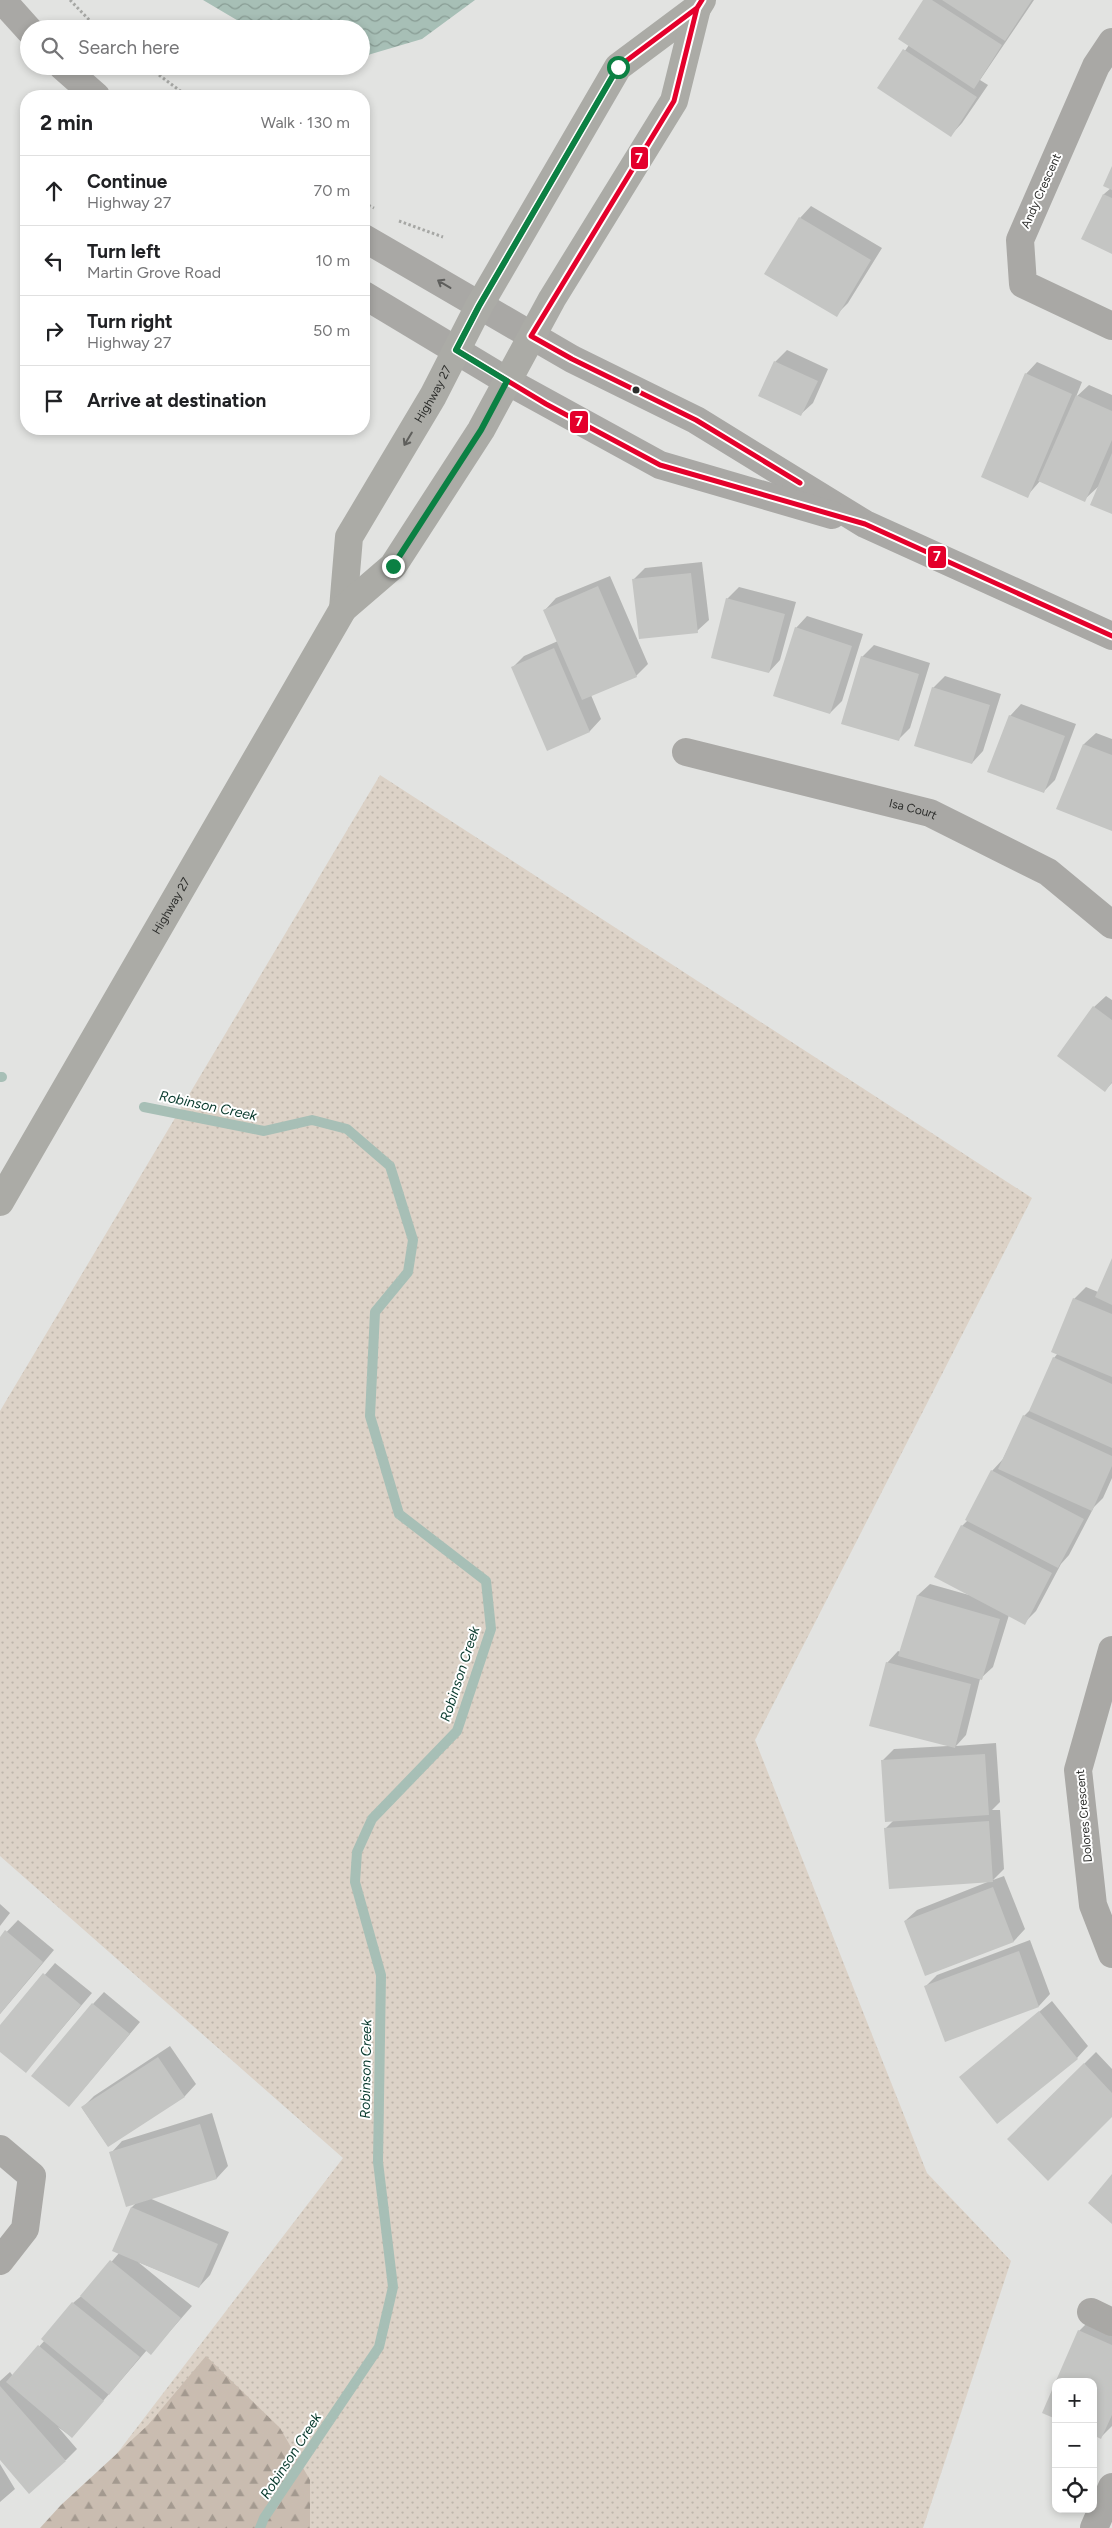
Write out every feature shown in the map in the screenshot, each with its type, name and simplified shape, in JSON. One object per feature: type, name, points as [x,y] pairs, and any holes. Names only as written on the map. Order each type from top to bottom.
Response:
[{"type":"main road","name":"Highway 27","points":[[343,609],[350,537],[433,396],[479,306],[618,67],[700,4]]},
{"type":"main road","name":"Highway 27","points":[[0,1202],[343,609],[393,566],[481,430],[531,336],[674,101],[700,4]]},
{"type":"street","points":[[2,0],[20,20]]},
{"type":"street","name":"Andy Crescent","points":[[1112,42],[1096,66],[1020,240],[1023,284],[1112,326]]},
{"type":"street","points":[[72,75],[89,90]]},
{"type":"street","points":[[370,242],[572,359],[696,420],[865,524],[1112,636]]},
{"type":"street","points":[[370,299],[507,381],[660,465],[865,524]]},
{"type":"street","name":"Isa Court","points":[[686,752],[930,813],[1048,872],[1112,925]]},
{"type":"street","name":"Dolores Crescent","points":[[1112,1650],[1078,1770],[1093,1905],[1112,1954]]},
{"type":"street","points":[[0,2149],[32,2176],[25,2229],[0,2261]]},
{"type":"street","points":[[1094,2528],[1112,2488]]},
{"type":"path","points":[[70,0],[89,20]]},
{"type":"path","points":[[160,75],[179,90]]},
{"type":"path","points":[[370,206],[379,211]]},
{"type":"path","points":[[394,219],[444,237]]},
{"type":"shaded area","points":[[380,775],[1032,1198],[755,1740],[927,2173],[1011,2261],[923,2528],[60,2528],[343,2158],[0,1856],[0,1411]]},
{"type":"green space","points":[[206,2356],[280,2428],[310,2480],[310,2528],[40,2528],[61,2505],[148,2425]]},
{"type":"water","points":[[203,0],[475,0],[422,39],[370,54],[370,20],[237,20]]},
{"type":"building","points":[[923,0],[932,0],[1002,45],[974,89],[898,39]]},
{"type":"building","points":[[942,0],[1032,0],[1005,41]]},
{"type":"building","points":[[903,49],[977,97],[951,137],[877,88]]},
{"type":"building","points":[[1112,166],[1112,190],[1103,186]]},
{"type":"building","points":[[1103,194],[1112,198],[1112,254],[1081,239]]},
{"type":"building","points":[[799,217],[871,260],[837,317],[764,274]]},
{"type":"building","points":[[774,361],[818,381],[801,416],[758,396]]},
{"type":"building","points":[[1025,373],[1072,394],[1028,498],[981,477]]},
{"type":"building","points":[[1076,395],[1112,411],[1112,440],[1085,502],[1038,481]]},
{"type":"building","points":[[1112,453],[1112,514],[1090,505]]},
{"type":"building","points":[[691,573],[698,633],[639,639],[632,579]]},
{"type":"building","points":[[598,586],[637,677],[582,700],[543,610]]},
{"type":"building","points":[[726,598],[785,614],[769,673],[711,658]]},
{"type":"building","points":[[795,627],[852,646],[830,714],[773,696]]},
{"type":"building","points":[[554,648],[590,732],[547,751],[511,667]]},
{"type":"building","points":[[861,656],[919,674],[899,741],[841,724]]},
{"type":"building","points":[[932,687],[990,705],[972,764],[914,746]]},
{"type":"building","points":[[1009,715],[1065,736],[1044,793],[987,772]]},
{"type":"building","points":[[1083,744],[1112,755],[1112,831],[1056,809]]},
{"type":"building","points":[[1093,1006],[1112,1020],[1112,1082],[1105,1092],[1057,1056]]},
{"type":"building","points":[[1112,1258],[1112,1305],[1095,1297]]},
{"type":"building","points":[[1073,1298],[1112,1314],[1112,1377],[1051,1352]]},
{"type":"building","points":[[1053,1357],[1112,1384],[1112,1448],[1029,1411]]},
{"type":"building","points":[[1023,1415],[1112,1456],[1112,1466],[1092,1511],[998,1469]]},
{"type":"building","points":[[991,1470],[1084,1519],[1058,1568],[965,1520]]},
{"type":"building","points":[[961,1525],[1052,1573],[1025,1625],[934,1577]]},
{"type":"building","points":[[917,1595],[1000,1619],[982,1680],[898,1656]]},
{"type":"building","points":[[886,1662],[971,1684],[955,1748],[869,1726]]},
{"type":"building","points":[[985,1754],[989,1815],[885,1822],[881,1760]]},
{"type":"building","points":[[989,1821],[993,1882],[889,1889],[884,1828]]},
{"type":"building","points":[[993,1887],[1014,1942],[925,1976],[904,1921]]},
{"type":"building","points":[[5,1930],[43,1962],[0,2014],[0,1937]]},
{"type":"building","points":[[1019,1951],[1039,2007],[945,2042],[924,1986]]},
{"type":"building","points":[[43,1973],[81,2005],[26,2073],[0,2052],[0,2025]]},
{"type":"building","points":[[92,2003],[130,2034],[69,2107],[31,2076]]},
{"type":"building","points":[[1039,2011],[1078,2059],[997,2124],[959,2077]]},
{"type":"building","points":[[158,2057],[185,2097],[108,2147],[81,2107]]},
{"type":"building","points":[[1084,2063],[1112,2093],[1112,2117],[1048,2181],[1007,2139]]},
{"type":"building","points":[[200,2124],[217,2179],[126,2207],[109,2152]]},
{"type":"building","points":[[1112,2174],[1112,2224],[1088,2203]]},
{"type":"building","points":[[131,2207],[218,2244],[199,2288],[112,2251]]},
{"type":"building","points":[[110,2260],[181,2318],[151,2355],[80,2296]]},
{"type":"building","points":[[72,2302],[140,2357],[109,2395],[41,2339]]},
{"type":"building","points":[[1078,2330],[1112,2345],[1112,2415],[1101,2439],[1097,2437],[1097,2378],[1057,2378]]},
{"type":"building","points":[[38,2345],[104,2401],[72,2438],[6,2382]]},
{"type":"building","points":[[0,2386],[66,2461],[29,2494],[0,2460]]},
{"type":"building","points":[[1052,2390],[1052,2417],[1042,2413]]},
{"type":"waterway","name":"Robinson Creek","points":[[144,1107],[264,1131],[312,1120],[347,1129],[390,1166],[413,1240],[408,1272],[375,1312],[370,1416],[399,1514],[486,1581],[491,1629],[457,1731],[372,1819],[357,1852],[355,1882],[381,1975],[378,2162],[393,2287],[379,2347],[264,2518],[260,2528]]},
{"type":"transit line","name":"7","points":[[702,0],[697,8],[618,67],[479,306],[456,350],[546,404],[660,465],[865,524],[1112,636]]},
{"type":"transit line","name":"7","points":[[702,0],[697,8],[674,101],[531,336],[572,359],[696,420],[800,483]]},
{"type":"route","points":[[393,566],[481,430],[507,381],[456,350],[479,306],[618,67]]}]
